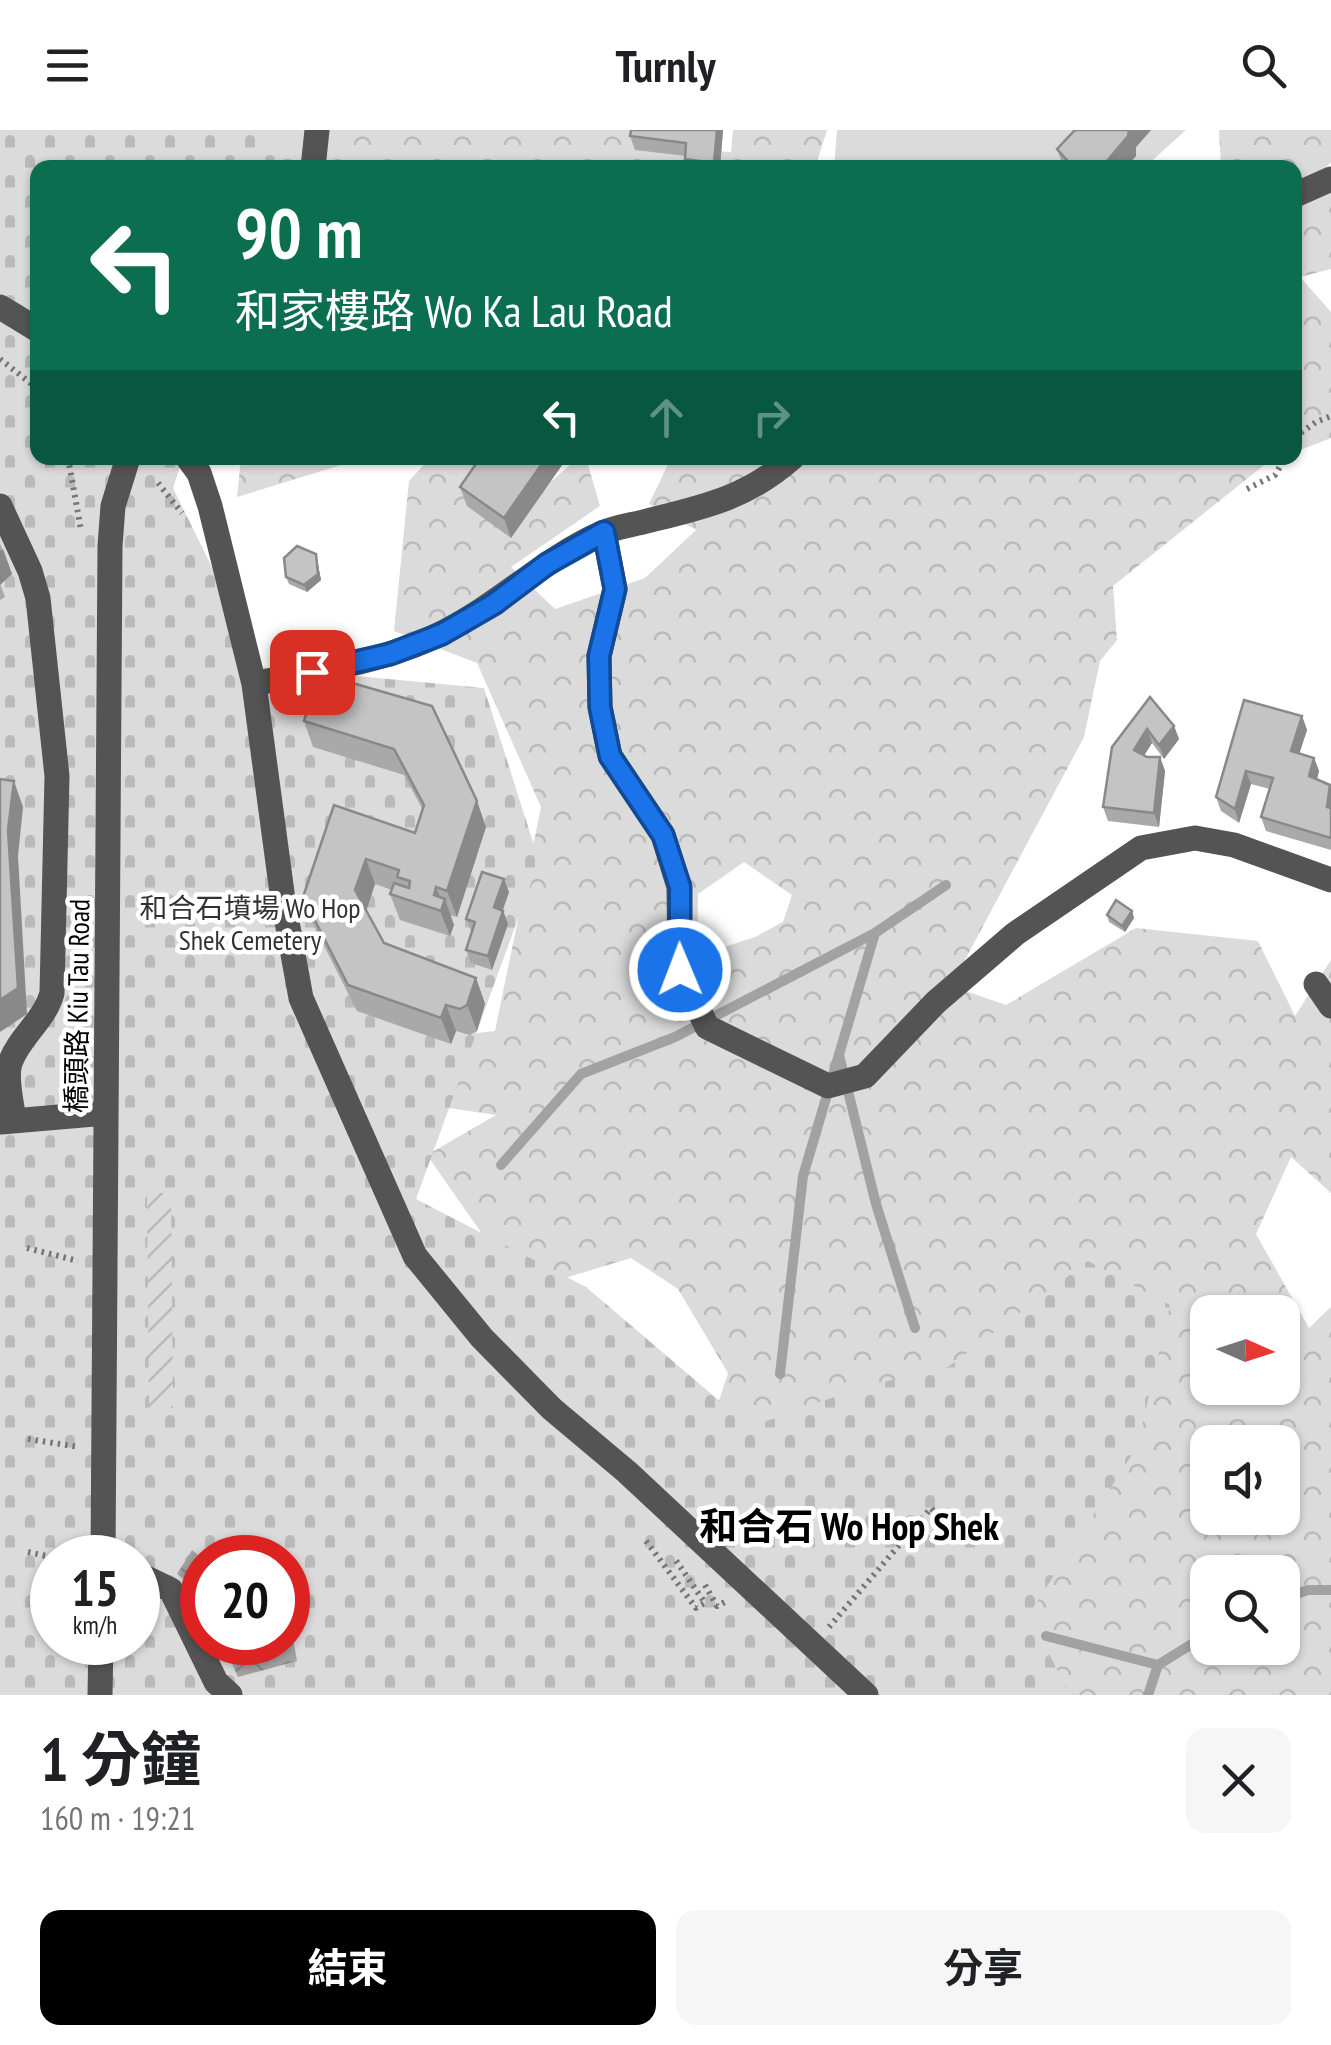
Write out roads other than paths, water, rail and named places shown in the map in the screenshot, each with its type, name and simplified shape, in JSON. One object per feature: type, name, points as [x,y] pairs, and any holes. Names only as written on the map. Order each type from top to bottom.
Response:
[{"type":"street","points":[[314,160],[317,130]]},
{"type":"street","points":[[1302,193],[1331,179]]},
{"type":"street","points":[[0,307],[30,325]]},
{"type":"street","name":"橋頭路 Kiu Tau Road","points":[[102,1535],[110,546],[114,506],[126,465]]},
{"type":"street","points":[[193,465],[210,506],[254,684],[282,900],[301,998],[414,1256],[482,1338],[552,1409],[627,1472],[866,1695]]},
{"type":"street","points":[[254,684],[390,654],[442,634],[494,604],[547,564],[604,532],[725,502],[784,465]]},
{"type":"street","points":[[0,506],[38,598],[57,776],[52,993],[48,1008],[11,1062],[7,1121],[106,1113]]},
{"type":"street","points":[[604,532],[615,589],[599,656],[600,707],[610,756],[663,835],[680,887],[680,970],[707,1027],[828,1086],[865,1076],[936,1002],[1002,945],[1140,848],[1195,838],[1234,846],[1331,880]]},
{"type":"street","points":[[1316,984],[1331,1006]]},
{"type":"street","points":[[160,1585],[171,1590],[216,1682],[230,1695]]},
{"type":"street","points":[[100,1695],[101,1665]]},
{"type":"water","points":[[233,1665],[282,1665],[238,1677]]},
{"type":"waterway","points":[[501,1165],[581,1074],[675,1037],[875,933],[946,885]]},
{"type":"waterway","points":[[780,1374],[803,1176],[875,933]]},
{"type":"waterway","points":[[839,1055],[876,1204],[915,1328]]},
{"type":"waterway","points":[[1300,1593],[1331,1590]]},
{"type":"waterway","points":[[1046,1636],[1158,1665],[1190,1645]]},
{"type":"waterway","points":[[1148,1695],[1158,1665]]},
{"type":"district","name":"和合石 Wo Hop Shek","points":[[849,1525]]},
{"type":"park label","name":"和合石墳場 Wo Hop Shek Cemetery","points":[[250,923]]}]
